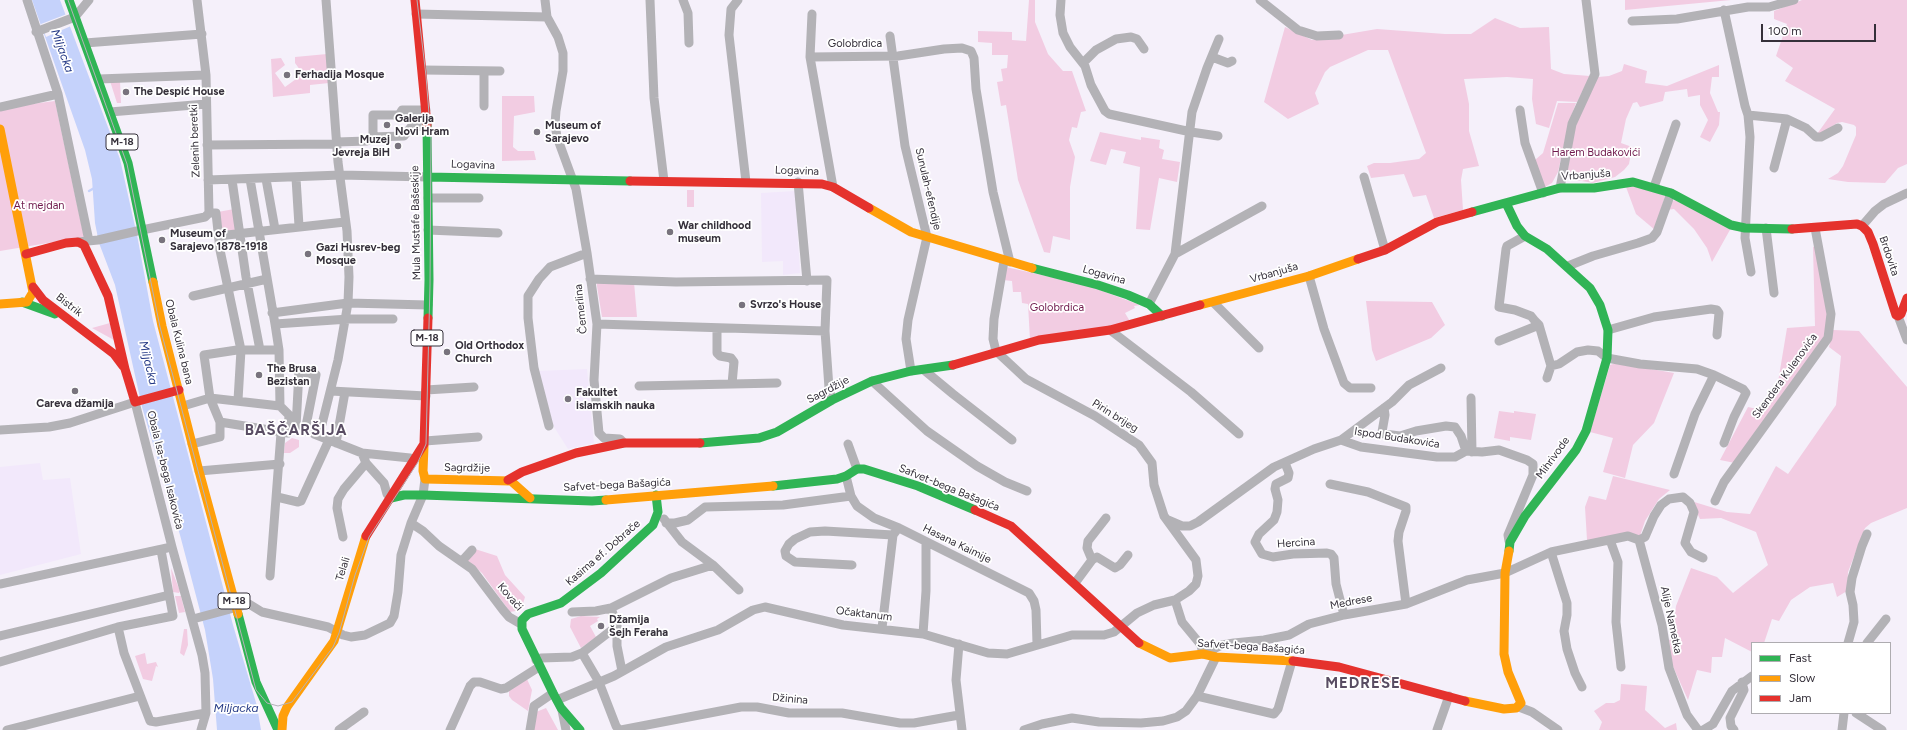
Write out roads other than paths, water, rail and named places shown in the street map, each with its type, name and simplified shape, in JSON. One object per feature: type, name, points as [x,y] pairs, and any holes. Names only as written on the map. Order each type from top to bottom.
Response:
[{"type":"street","points":[[27,0],[40,31],[58,94],[93,241]]},
{"type":"street","name":"Obala Kulina bana","points":[[69,0],[72,19],[85,43],[128,163],[140,230],[175,391],[183,406],[233,607],[260,693]]},
{"type":"street","points":[[40,31],[72,19],[89,0]]},
{"type":"street","name":"Zelenih beretki","points":[[197,0],[206,75],[208,180],[212,213],[230,288],[241,350],[238,400]]},
{"type":"street","points":[[319,436],[346,319],[349,277],[341,179],[339,176],[326,0]]},
{"type":"street","name":"Mula Mustafe Bašeskije","points":[[415,0],[423,70],[427,126],[428,305],[424,444]]},
{"type":"street","points":[[416,14],[547,16],[545,0]]},
{"type":"street","points":[[650,0],[654,98],[664,181]]},
{"type":"street","points":[[683,0],[688,13],[688,43]]},
{"type":"street","points":[[738,0],[735,2],[730,13],[729,35],[746,182]]},
{"type":"street","points":[[1061,0],[1060,15],[1063,33],[1070,47],[1083,63],[1103,108],[1109,114],[1191,132],[1218,136]]},
{"type":"street","points":[[1260,0],[1298,30],[1317,36],[1339,35]]},
{"type":"street","points":[[1560,188],[1572,124],[1595,74],[1586,0]]},
{"type":"street","points":[[1632,21],[1677,19],[1724,10],[1748,7],[1769,7],[1794,0]]},
{"type":"street","points":[[1724,10],[1744,106],[1748,115],[1750,136],[1746,251],[1751,272]]},
{"type":"street","points":[[812,14],[810,57],[833,187]]},
{"type":"street","name":"Čemerlina","points":[[547,16],[558,37],[563,53],[563,71],[556,111],[556,124],[558,137],[576,188],[597,324],[594,380],[599,433],[604,438],[620,439],[624,443]]},
{"type":"street","points":[[85,43],[202,34]]},
{"type":"street","name":"Sunulah-efendije","points":[[890,36],[905,146],[927,237],[908,320],[906,339],[911,371]]},
{"type":"street","points":[[1083,63],[1096,50],[1116,39],[1137,39],[1144,49]]},
{"type":"street","points":[[1149,304],[1175,254],[1178,240],[1182,182],[1191,132],[1192,112],[1218,39]]},
{"type":"street","name":"Golobrdica","points":[[810,57],[892,56],[962,48],[971,51],[974,58],[976,90],[993,192],[1007,262]]},
{"type":"street","points":[[1212,56],[1228,63],[1232,61]]},
{"type":"street","points":[[423,70],[500,71]]},
{"type":"street","points":[[484,71],[484,106]]},
{"type":"street","points":[[99,79],[206,75]]},
{"type":"street","points":[[0,107],[58,94]]},
{"type":"street","points":[[110,112],[206,104]]},
{"type":"street","points":[[370,140],[373,116],[399,115],[402,110],[426,110]]},
{"type":"street","points":[[1520,110],[1525,143],[1544,192]]},
{"type":"street","points":[[1748,115],[1787,119],[1806,128],[1816,137],[1821,137],[1838,128]]},
{"type":"street","points":[[1774,168],[1787,119]]},
{"type":"street","points":[[1654,187],[1676,124]]},
{"type":"street","points":[[208,145],[258,146],[337,143],[404,136],[411,127],[427,126]]},
{"type":"street","points":[[0,129],[33,292],[30,299],[22,302],[0,304]]},
{"type":"street","points":[[208,180],[387,174],[428,177]]},
{"type":"street","name":"Logavina","points":[[428,177],[798,182],[822,184],[833,187],[911,232],[1007,262],[1098,285],[1128,295],[1149,304],[1162,316]]},
{"type":"street","points":[[1364,177],[1385,250]]},
{"type":"street","points":[[296,178],[299,226]]},
{"type":"street","points":[[250,179],[279,350],[280,406]]},
{"type":"street","points":[[266,179],[275,229]]},
{"type":"street","points":[[232,180],[247,284],[260,350]]},
{"type":"street","points":[[798,182],[807,281]]},
{"type":"street","name":"Vrbanjuša","points":[[1162,316],[1309,276],[1385,250],[1437,222],[1560,188],[1594,188],[1633,182],[1671,193],[1731,225],[1746,228],[1815,228],[1848,224],[1862,226]]},
{"type":"street","points":[[1568,266],[1593,256],[1652,238],[1657,232],[1671,193]]},
{"type":"street","points":[[1862,226],[1875,211],[1884,204],[1907,193]]},
{"type":"street","points":[[428,198],[479,198]]},
{"type":"street","name":"Mihrivode","points":[[1505,573],[1510,542],[1525,516],[1576,450],[1593,410],[1607,358],[1608,330],[1600,304],[1594,293],[1568,266],[1547,249],[1525,236],[1517,226],[1506,203]]},
{"type":"street","points":[[1175,254],[1262,206]]},
{"type":"street","points":[[26,254],[57,245],[93,241],[206,217],[212,213]]},
{"type":"street","points":[[218,236],[345,222]]},
{"type":"street","name":"Brdovita","points":[[1862,226],[1868,232],[1873,244],[1894,312],[1898,316],[1907,340]]},
{"type":"street","points":[[1766,228],[1774,293]]},
{"type":"street","name":"Skendera Kulenovića","points":[[1715,501],[1724,482],[1828,338],[1831,326],[1831,314],[1815,228]]},
{"type":"street","points":[[428,230],[498,233]]},
{"type":"street","points":[[1525,236],[1507,246],[1499,307],[1516,310],[1531,316],[1539,325],[1551,366],[1547,378]]},
{"type":"street","name":"Obala Isa-bega Isakovića","points":[[78,242],[86,248],[105,287],[111,305],[125,369],[137,402],[172,547],[197,618],[204,666],[206,713],[201,730]]},
{"type":"street","points":[[549,426],[534,368],[528,318],[528,296],[539,279],[550,267],[587,253]]},
{"type":"street","points":[[996,351],[993,339],[994,319],[1007,262]]},
{"type":"street","points":[[1309,276],[1324,329],[1344,383],[1350,388],[1371,388]]},
{"type":"street","points":[[193,296],[267,279]]},
{"type":"street","points":[[590,279],[676,282],[827,280],[825,331],[829,388],[832,400]]},
{"type":"street","name":"Bistrik","points":[[32,287],[38,296],[62,316],[114,354],[125,369]]},
{"type":"street","points":[[1898,316],[1901,314],[1907,298]]},
{"type":"street","points":[[22,302],[62,316]]},
{"type":"street","points":[[272,313],[348,303],[428,305]]},
{"type":"street","points":[[1214,303],[1259,348]]},
{"type":"street","points":[[376,319],[377,304]]},
{"type":"street","points":[[1608,330],[1654,317],[1711,309],[1717,310],[1719,313],[1717,335]]},
{"type":"street","name":"Sagrdžije","points":[[425,479],[508,480],[530,470],[581,452],[624,443],[715,443],[759,438],[777,432],[832,400],[872,381],[911,371],[953,365],[996,351],[1039,340],[1110,330],[1162,316]]},
{"type":"street","points":[[275,324],[346,319],[393,319]]},
{"type":"street","points":[[597,324],[825,331]]},
{"type":"street","points":[[1499,341],[1539,325]]},
{"type":"street","points":[[717,328],[717,353],[720,356],[731,358],[734,362],[732,384]]},
{"type":"street","points":[[1110,330],[1192,392],[1239,434]]},
{"type":"street","points":[[105,347],[115,345],[118,338]]},
{"type":"street","points":[[192,444],[220,437],[220,422],[210,398],[204,355],[241,350],[279,350]]},
{"type":"street","points":[[1551,366],[1559,364],[1582,350],[1598,351],[1607,358],[1640,364],[1697,369],[1714,375],[1743,389],[1746,393],[1734,417],[1724,443]]},
{"type":"street","name":"Pirin brijeg","points":[[996,351],[1026,379],[1095,416],[1139,445],[1152,463],[1154,485],[1164,516],[1196,560],[1198,576],[1196,584],[1189,591],[1175,600]]},
{"type":"street","name":"Ispod Budakovića","points":[[1164,516],[1177,525],[1190,526],[1251,486],[1274,467],[1314,449],[1341,440],[1384,408],[1409,385],[1441,368]]},
{"type":"street","points":[[924,370],[1012,440]]},
{"type":"street","points":[[220,422],[288,433],[292,426],[300,371],[316,375],[306,431]]},
{"type":"street","points":[[1674,474],[1695,414],[1714,375]]},
{"type":"street","points":[[872,381],[927,431],[977,466],[1005,482],[1027,491]]},
{"type":"street","points":[[639,386],[776,383]]},
{"type":"street","points":[[330,391],[426,393],[474,387]]},
{"type":"street","points":[[0,430],[49,427],[70,423],[175,391]]},
{"type":"street","points":[[277,497],[298,502],[300,500],[332,442],[345,392]]},
{"type":"street","points":[[183,406],[210,398],[280,406],[289,415],[292,426]]},
{"type":"street","points":[[1469,451],[1471,398]]},
{"type":"street","name":"Ispod Budakovića","points":[[1341,440],[1361,447],[1431,457],[1454,456],[1469,451],[1455,427],[1446,426],[1416,431],[1400,436],[1386,435],[1382,432],[1385,415],[1384,408]]},
{"type":"street","points":[[292,426],[362,453],[410,458]]},
{"type":"street","points":[[270,576],[280,464],[281,433]]},
{"type":"street","points":[[197,618],[233,607],[249,604],[262,612],[328,627],[351,637],[365,635],[390,623],[394,616],[398,592],[401,555],[411,523],[423,495],[425,479],[423,471],[424,444],[478,437]]},
{"type":"street","name":"Telali","points":[[282,730],[283,716],[291,702],[330,649],[337,632],[366,536],[389,496],[424,444]]},
{"type":"street","points":[[848,444],[857,469]]},
{"type":"street","name":"Mihrivode","points":[[1469,451],[1499,450],[1527,460],[1533,464],[1533,475],[1508,535],[1510,542]]},
{"type":"street","points":[[362,453],[366,463],[384,482],[389,496]]},
{"type":"street","points":[[344,537],[337,508],[338,499],[344,489],[366,463]]},
{"type":"street","name":"Hercina","points":[[1285,463],[1289,473],[1288,478],[1276,484],[1274,489],[1278,500],[1277,512],[1274,520],[1259,534],[1255,542],[1262,554],[1273,557],[1293,554],[1331,554],[1334,558],[1336,584],[1344,615]]},
{"type":"street","points":[[199,471],[280,464]]},
{"type":"street","name":"Safvet-bega Bašagića","points":[[389,496],[423,495],[592,500],[814,482],[846,476],[857,469],[871,471],[918,486],[1006,523],[1140,644],[1161,656],[1170,658],[1203,654],[1216,657],[1292,661],[1339,667],[1485,706],[1511,709],[1519,707],[1532,712],[1558,730]]},
{"type":"street","name":"Hasana Kaimije","points":[[846,476],[851,496],[857,506],[874,518],[896,531],[926,543],[1029,593],[1034,601],[1036,610],[1037,644]]},
{"type":"street","points":[[508,480],[514,482],[530,498]]},
{"type":"street","points":[[1330,484],[1368,492],[1406,507],[1398,541],[1406,604]]},
{"type":"street","points":[[656,495],[658,512],[682,542],[713,565],[739,590]]},
{"type":"street","points":[[666,523],[688,520],[705,507],[783,505],[851,496]]},
{"type":"street","points":[[1519,707],[1520,699],[1508,672],[1504,654],[1505,573],[1551,552],[1628,536],[1639,540],[1645,537],[1654,516],[1661,505],[1669,499],[1683,497],[1690,503],[1694,512],[1685,543],[1691,552],[1703,558]]},
{"type":"street","name":"Kasima ef. Dobrače","points":[[521,624],[523,618],[528,614],[561,603],[601,573],[653,525],[658,512]]},
{"type":"street","points":[[1092,560],[1087,548],[1088,541],[1106,518]]},
{"type":"street","name":"Kovači","points":[[411,523],[424,532],[439,546],[472,569],[503,610],[510,617],[521,624],[522,630],[538,664],[561,708],[580,730]]},
{"type":"street","points":[[852,565],[795,562],[786,556],[785,551],[794,539],[810,532],[896,531],[882,628]]},
{"type":"street","points":[[1849,642],[1854,622],[1853,605],[1850,592],[1852,578],[1867,534]]},
{"type":"street","points":[[1610,540],[1618,562],[1616,622],[1621,667]]},
{"type":"street","name":"Alije Nametka","points":[[1639,540],[1662,625],[1669,668],[1687,715],[1697,730]]},
{"type":"street","points":[[923,634],[926,591],[926,543]]},
{"type":"street","points":[[0,584],[172,547]]},
{"type":"street","points":[[0,662],[118,627],[174,616],[162,550]]},
{"type":"street","points":[[462,561],[472,550]]},
{"type":"street","points":[[1551,552],[1567,603],[1567,615],[1564,632],[1575,673],[1582,687]]},
{"type":"street","points":[[1074,583],[1092,560],[1097,557],[1115,568],[1120,565],[1128,555]]},
{"type":"street","points":[[572,612],[596,611],[610,608],[671,578],[713,565]]},
{"type":"street","name":"Medrese","points":[[1203,654],[1234,642],[1264,640],[1289,635],[1309,624],[1344,615],[1406,604],[1467,580],[1505,573]]},
{"type":"street","points":[[0,636],[169,595]]},
{"type":"street","points":[[1175,600],[1182,622],[1201,645],[1203,654]]},
{"type":"street","name":"Očaktanum","points":[[530,730],[534,706],[555,696],[600,682],[666,647],[718,630],[753,610],[765,607],[844,625],[882,628],[923,634],[988,653],[1007,654],[1072,635],[1104,635],[1114,632],[1120,625],[1145,609],[1175,600]]},
{"type":"street","points":[[610,608],[617,626],[617,646],[622,671]]},
{"type":"street","points":[[1867,642],[1886,619]]},
{"type":"street","points":[[450,730],[470,686],[474,682],[480,682],[501,689],[506,688],[538,664],[541,658],[572,658],[595,644],[598,639],[617,626]]},
{"type":"street","points":[[118,627],[124,653],[148,718],[153,722],[206,713]]},
{"type":"street","points":[[959,644],[956,680],[962,730]]},
{"type":"street","points":[[582,653],[600,682],[613,719],[620,730]]},
{"type":"street","points":[[1024,730],[1042,724],[1072,718],[1099,726],[1163,722],[1177,717],[1186,711],[1197,696],[1216,657]]},
{"type":"street","points":[[1197,696],[1274,714],[1278,709],[1292,661]]},
{"type":"street","points":[[1703,730],[1713,724],[1732,691],[1751,677]]},
{"type":"street","points":[[1734,730],[1731,726],[1730,718],[1744,690],[1742,682]]},
{"type":"street","points":[[260,693],[270,702],[281,704],[291,702]]},
{"type":"street","name":"M-18","points":[[260,693],[278,730]]},
{"type":"street","points":[[7,730],[140,696]]},
{"type":"street","points":[[1437,730],[1449,696]]},
{"type":"street","name":"Džinina","points":[[620,730],[642,729],[674,719],[741,707],[757,707],[789,713],[842,713],[900,723],[914,723],[959,715]]},
{"type":"street","points":[[561,708],[566,730]]},
{"type":"street","points":[[339,730],[364,712]]},
{"type":"street","points":[[1841,730],[1844,714]]},
{"type":"street","points":[[1857,714],[1881,730]]},
{"type":"water","name":"Miljacka","points":[[32,0],[60,0],[120,159],[138,240],[153,321],[233,625],[257,706],[261,730],[217,730],[213,679],[205,630],[180,535],[142,407],[115,285],[99,243],[95,223],[92,179],[85,150]]},
{"type":"waterway","points":[[89,191],[96,187]]},
{"type":"tram line","points":[[68,0],[127,164],[160,327],[256,690],[267,703],[278,706],[292,702],[333,647],[339,633],[355,575],[369,537],[418,462],[426,444],[430,285],[431,139],[426,76],[417,0]]},
{"type":"place","name":"Ferhadija Mosque","points":[[287,75]]},
{"type":"place","name":"The Despić House","points":[[126,92]]},
{"type":"place","name":"Galerija Novi Hram","points":[[387,125]]},
{"type":"place","name":"Museum of Sarajevo","points":[[537,132]]},
{"type":"place","name":"Muzej Jevreja BiH","points":[[398,146]]},
{"type":"place","name":"War childhood museum","points":[[670,232]]},
{"type":"place","name":"Museum of Sarajevo 1878-1918","points":[[162,240]]},
{"type":"place","name":"Gazi Husrev-beg Mosque","points":[[308,254]]},
{"type":"place","name":"Svrzo's House","points":[[742,305]]},
{"type":"place","name":"Old Orthodox Church","points":[[447,352]]},
{"type":"place","name":"The Brusa Bezistan","points":[[259,375]]},
{"type":"place","name":"Careva džamija","points":[[75,391]]},
{"type":"place","name":"Fakultet islamskih nauka","points":[[568,399]]},
{"type":"place","name":"Džamija Šejh Feraha","points":[[601,626]]},
{"type":"district","name":"BAŠČARŠIJA","points":[[296,431]]},
{"type":"district","name":"MEDRESE","points":[[1363,684]]},
{"type":"park label","name":"Harem Budakovići","points":[[1596,153]]},
{"type":"park label","name":"At mejdan","points":[[39,206]]}]
